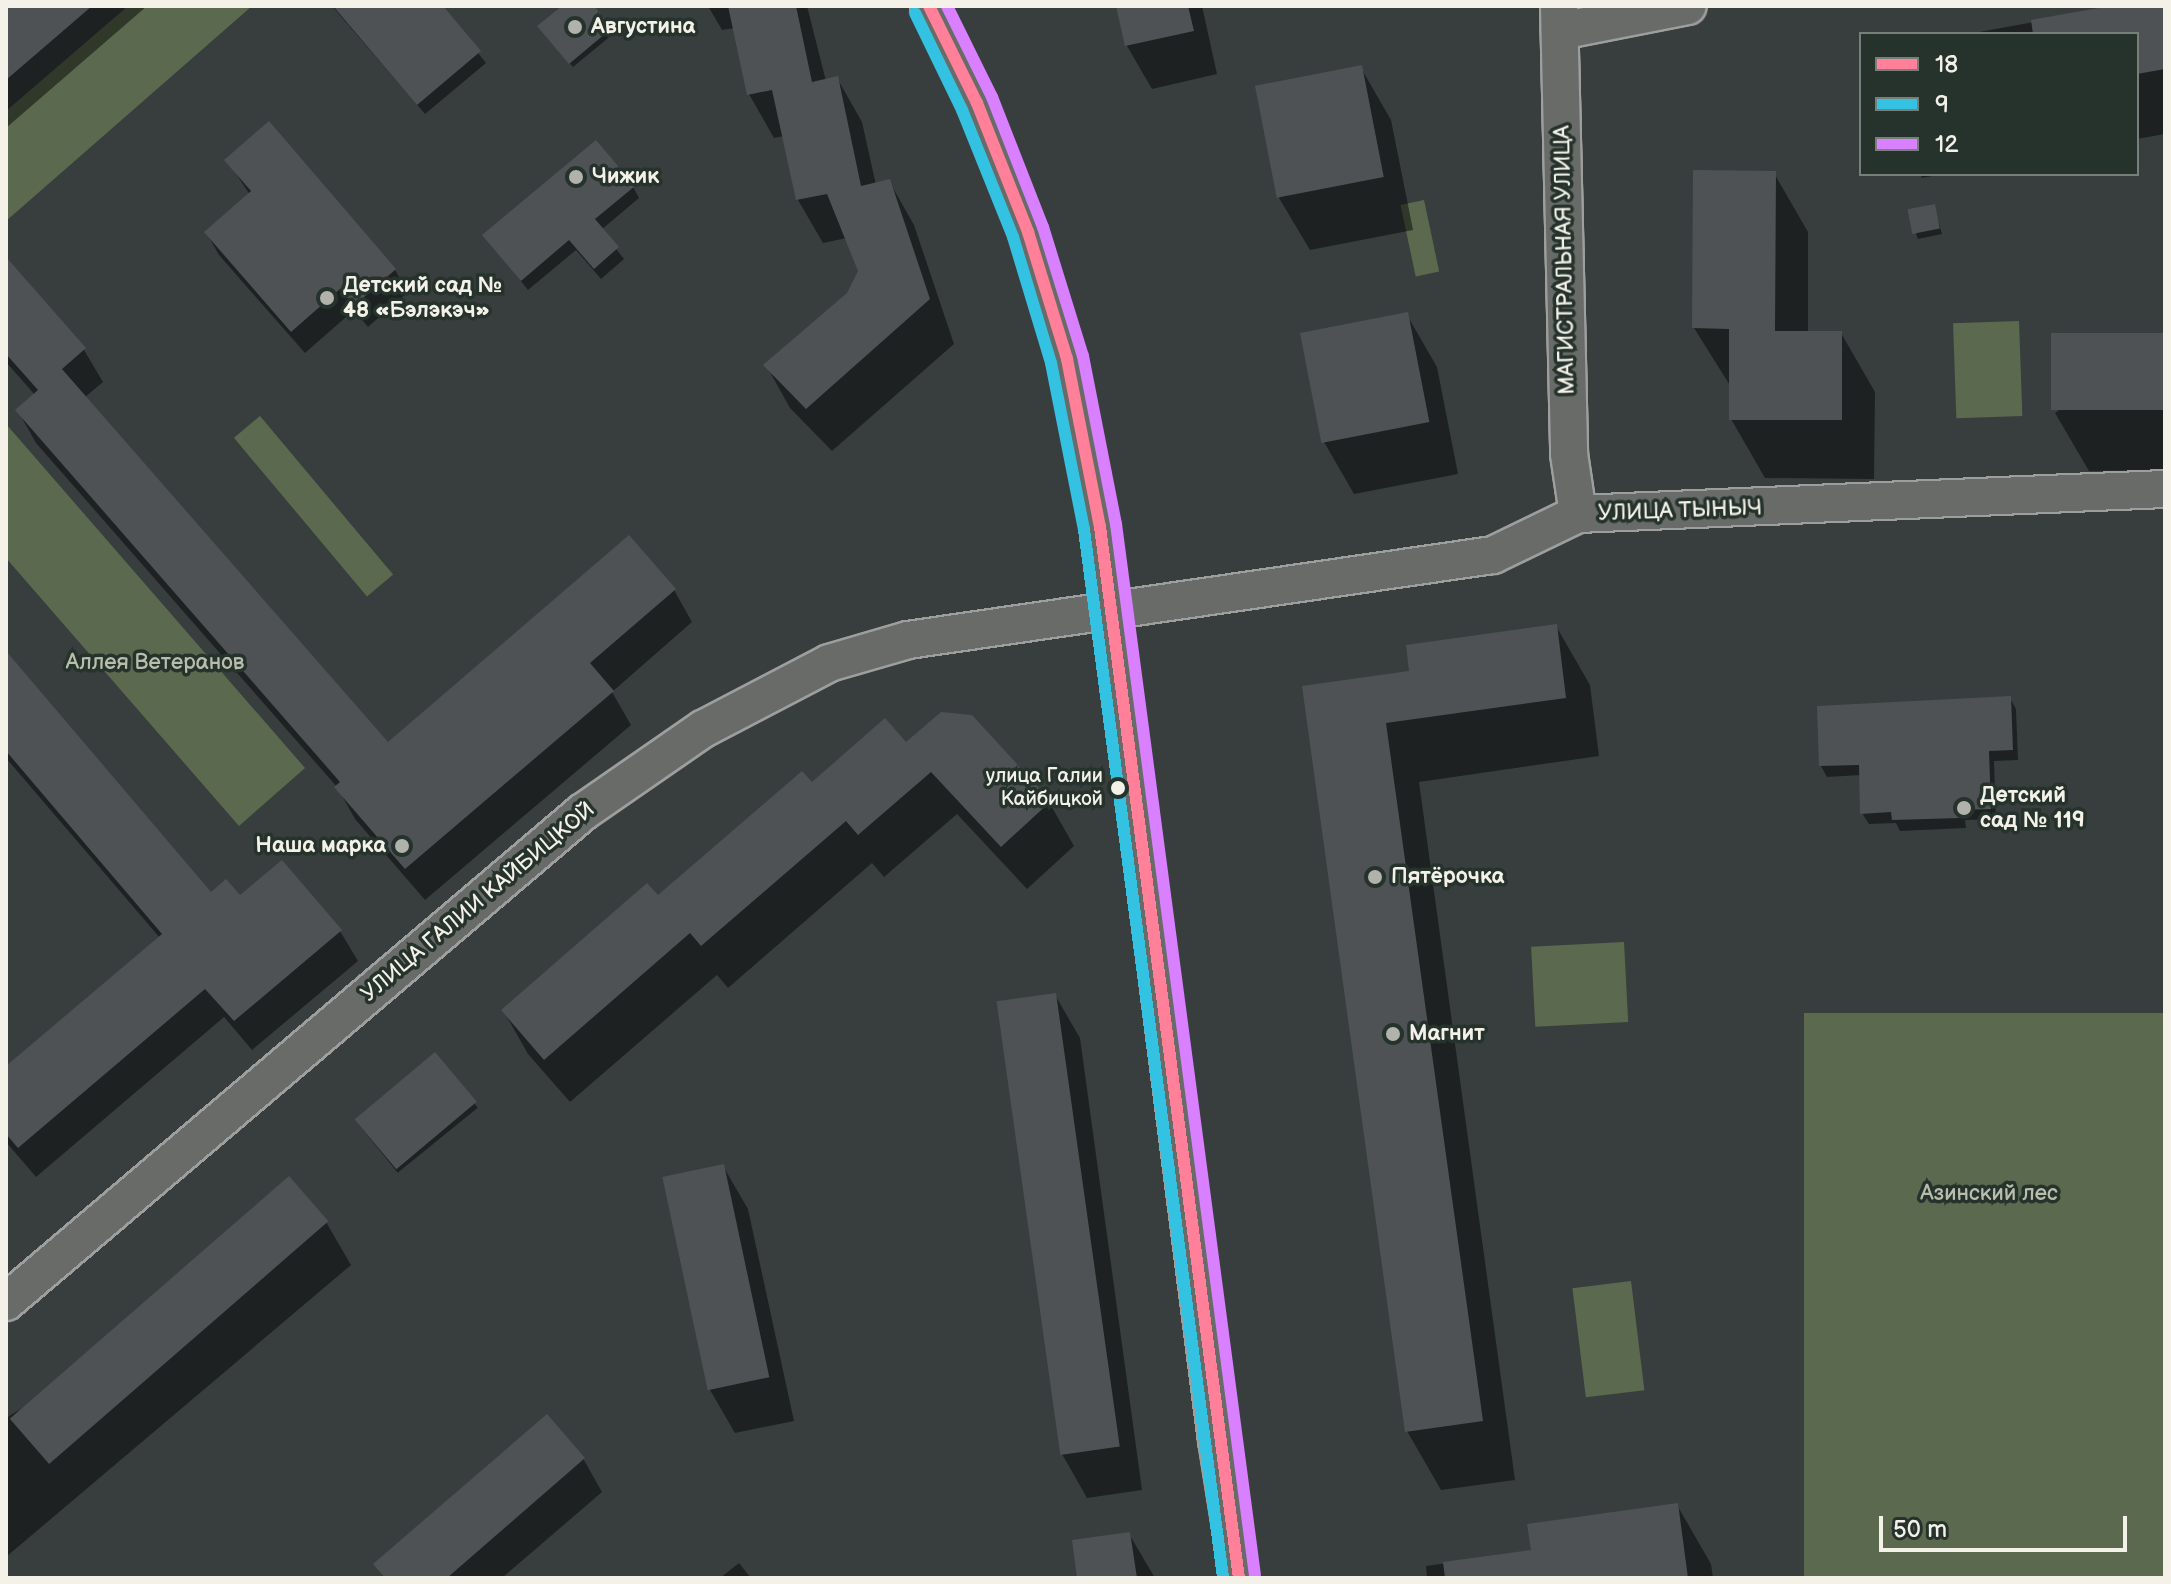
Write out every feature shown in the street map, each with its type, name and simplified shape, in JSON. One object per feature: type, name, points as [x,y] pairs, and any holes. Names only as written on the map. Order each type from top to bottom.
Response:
[{"type":"street","points":[[929,6],[977,103],[1050,303],[1091,481],[1111,610],[1217,1440],[1239,1578]]},
{"type":"street","points":[[1560,18],[1688,6]]},
{"type":"street","name":"МАГИСТРАЛЬНАЯ УЛИЦА","points":[[1560,18],[1569,454],[1578,514]]},
{"type":"street","name":"УЛИЦА ТЫНЫЧ","points":[[1111,610],[1493,555],[1578,514],[2165,489]]},
{"type":"street","name":"УЛИЦА ГАЛИИ КАЙБИЦКОЙ","points":[[6,1302],[583,812],[703,729],[829,663],[908,640],[1111,610]]},
{"type":"green space","points":[[128,6],[252,6],[6,221],[6,111]]},
{"type":"green space","points":[[1424,200],[1439,271],[1416,276],[1401,205]]},
{"type":"green space","points":[[2019,321],[2022,416],[1956,418],[1953,323]]},
{"type":"green space","points":[[260,416],[393,575],[367,596],[234,438]]},
{"type":"green space","name":"Аллея Ветеранов","points":[[6,424],[305,768],[239,826],[6,558]]},
{"type":"green space","points":[[1624,942],[1628,1022],[1535,1027],[1531,947]]},
{"type":"green space","name":"Азинский лес","points":[[1804,1013],[2165,1013],[2165,1578],[1804,1578]]},
{"type":"green space","points":[[1631,1281],[1644,1390],[1586,1397],[1572,1288]]},
{"type":"building","points":[[6,6],[92,6],[6,80]]},
{"type":"building","points":[[333,6],[443,6],[481,51],[417,105]]},
{"type":"building","points":[[562,6],[594,6],[612,28],[569,64],[537,26]]},
{"type":"building","points":[[728,6],[796,6],[812,82],[838,76],[861,186],[890,179],[930,299],[806,409],[763,365],[847,293],[858,271],[827,194],[796,200],[772,90],[747,95]]},
{"type":"building","points":[[1116,6],[1188,6],[1194,31],[1125,46]]},
{"type":"building","points":[[2110,6],[2165,6],[2165,69],[2139,74],[2139,32],[2033,32],[2031,20]]},
{"type":"building","points":[[1362,65],[1384,177],[1277,198],[1255,86]]},
{"type":"building","points":[[269,121],[396,269],[354,306],[340,289],[291,332],[204,232],[251,191],[224,160]]},
{"type":"building","points":[[596,140],[635,186],[595,219],[619,247],[594,269],[569,240],[521,281],[482,235]]},
{"type":"building","points":[[1693,170],[1776,171],[1775,331],[1842,331],[1842,420],[1729,420],[1729,329],[1692,328]]},
{"type":"building","points":[[1935,204],[1940,229],[1912,234],[1908,209]]},
{"type":"building","points":[[6,257],[86,348],[62,369],[388,742],[629,535],[676,589],[590,663],[614,691],[405,869],[334,787],[340,782],[15,410],[38,390],[6,354]]},
{"type":"building","points":[[1408,312],[1429,422],[1321,443],[1300,333]]},
{"type":"building","points":[[2051,333],[2165,333],[2165,410],[2051,410]]},
{"type":"building","points":[[1557,624],[1566,698],[1386,723],[1483,1421],[1405,1432],[1302,686],[1409,671],[1406,645]]},
{"type":"building","points":[[6,651],[211,892],[226,879],[240,895],[282,860],[342,930],[234,1021],[205,989],[18,1148],[6,1134],[6,1066],[162,934],[6,751]]},
{"type":"building","points":[[2011,696],[2013,750],[1989,751],[1991,809],[1960,810],[1960,818],[1892,820],[1891,812],[1860,814],[1859,765],[1819,766],[1817,706]]},
{"type":"building","points":[[941,712],[972,715],[1051,801],[1001,847],[931,772],[858,835],[846,821],[701,946],[690,933],[544,1060],[501,1010],[647,883],[658,895],[802,771],[812,782],[885,718],[906,742]]},
{"type":"building","points":[[1056,993],[1120,1447],[1060,1455],[997,1001]]},
{"type":"building","points":[[435,1052],[477,1102],[396,1169],[355,1119]]},
{"type":"building","points":[[724,1164],[769,1377],[708,1390],[662,1177]]},
{"type":"building","points":[[289,1176],[328,1221],[49,1464],[10,1419]]},
{"type":"building","points":[[547,1414],[585,1458],[447,1578],[385,1578],[373,1564]]},
{"type":"building","points":[[1678,1503],[1688,1578],[1445,1578],[1443,1562],[1531,1550],[1527,1524]]},
{"type":"building","points":[[1130,1532],[1137,1578],[1077,1578],[1072,1540]]},
{"type":"transit line","name":"18","points":[[929,6],[977,103],[1028,232],[1067,359],[1100,527],[1239,1578]]},
{"type":"transit line","name":"12","points":[[947,6],[992,97],[1043,227],[1083,356],[1116,524],[1255,1575]]},
{"type":"transit line","name":"9","points":[[915,13],[962,110],[1013,237],[1051,363],[1084,530],[1223,1578]]},
{"type":"place","name":"Августина","points":[[575,27]]},
{"type":"place","name":"Чижик","points":[[576,177]]},
{"type":"place","name":"Детский сад № 48 «Бэлэкэч»","points":[[327,298]]},
{"type":"place","name":"улица Галии Кайбицкой","points":[[1118,788]]},
{"type":"place","name":"Детский сад № 119","points":[[1964,808]]},
{"type":"place","name":"Наша марка","points":[[402,846]]},
{"type":"place","name":"Пятёрочка","points":[[1375,877]]},
{"type":"place","name":"Магнит","points":[[1393,1034]]}]
